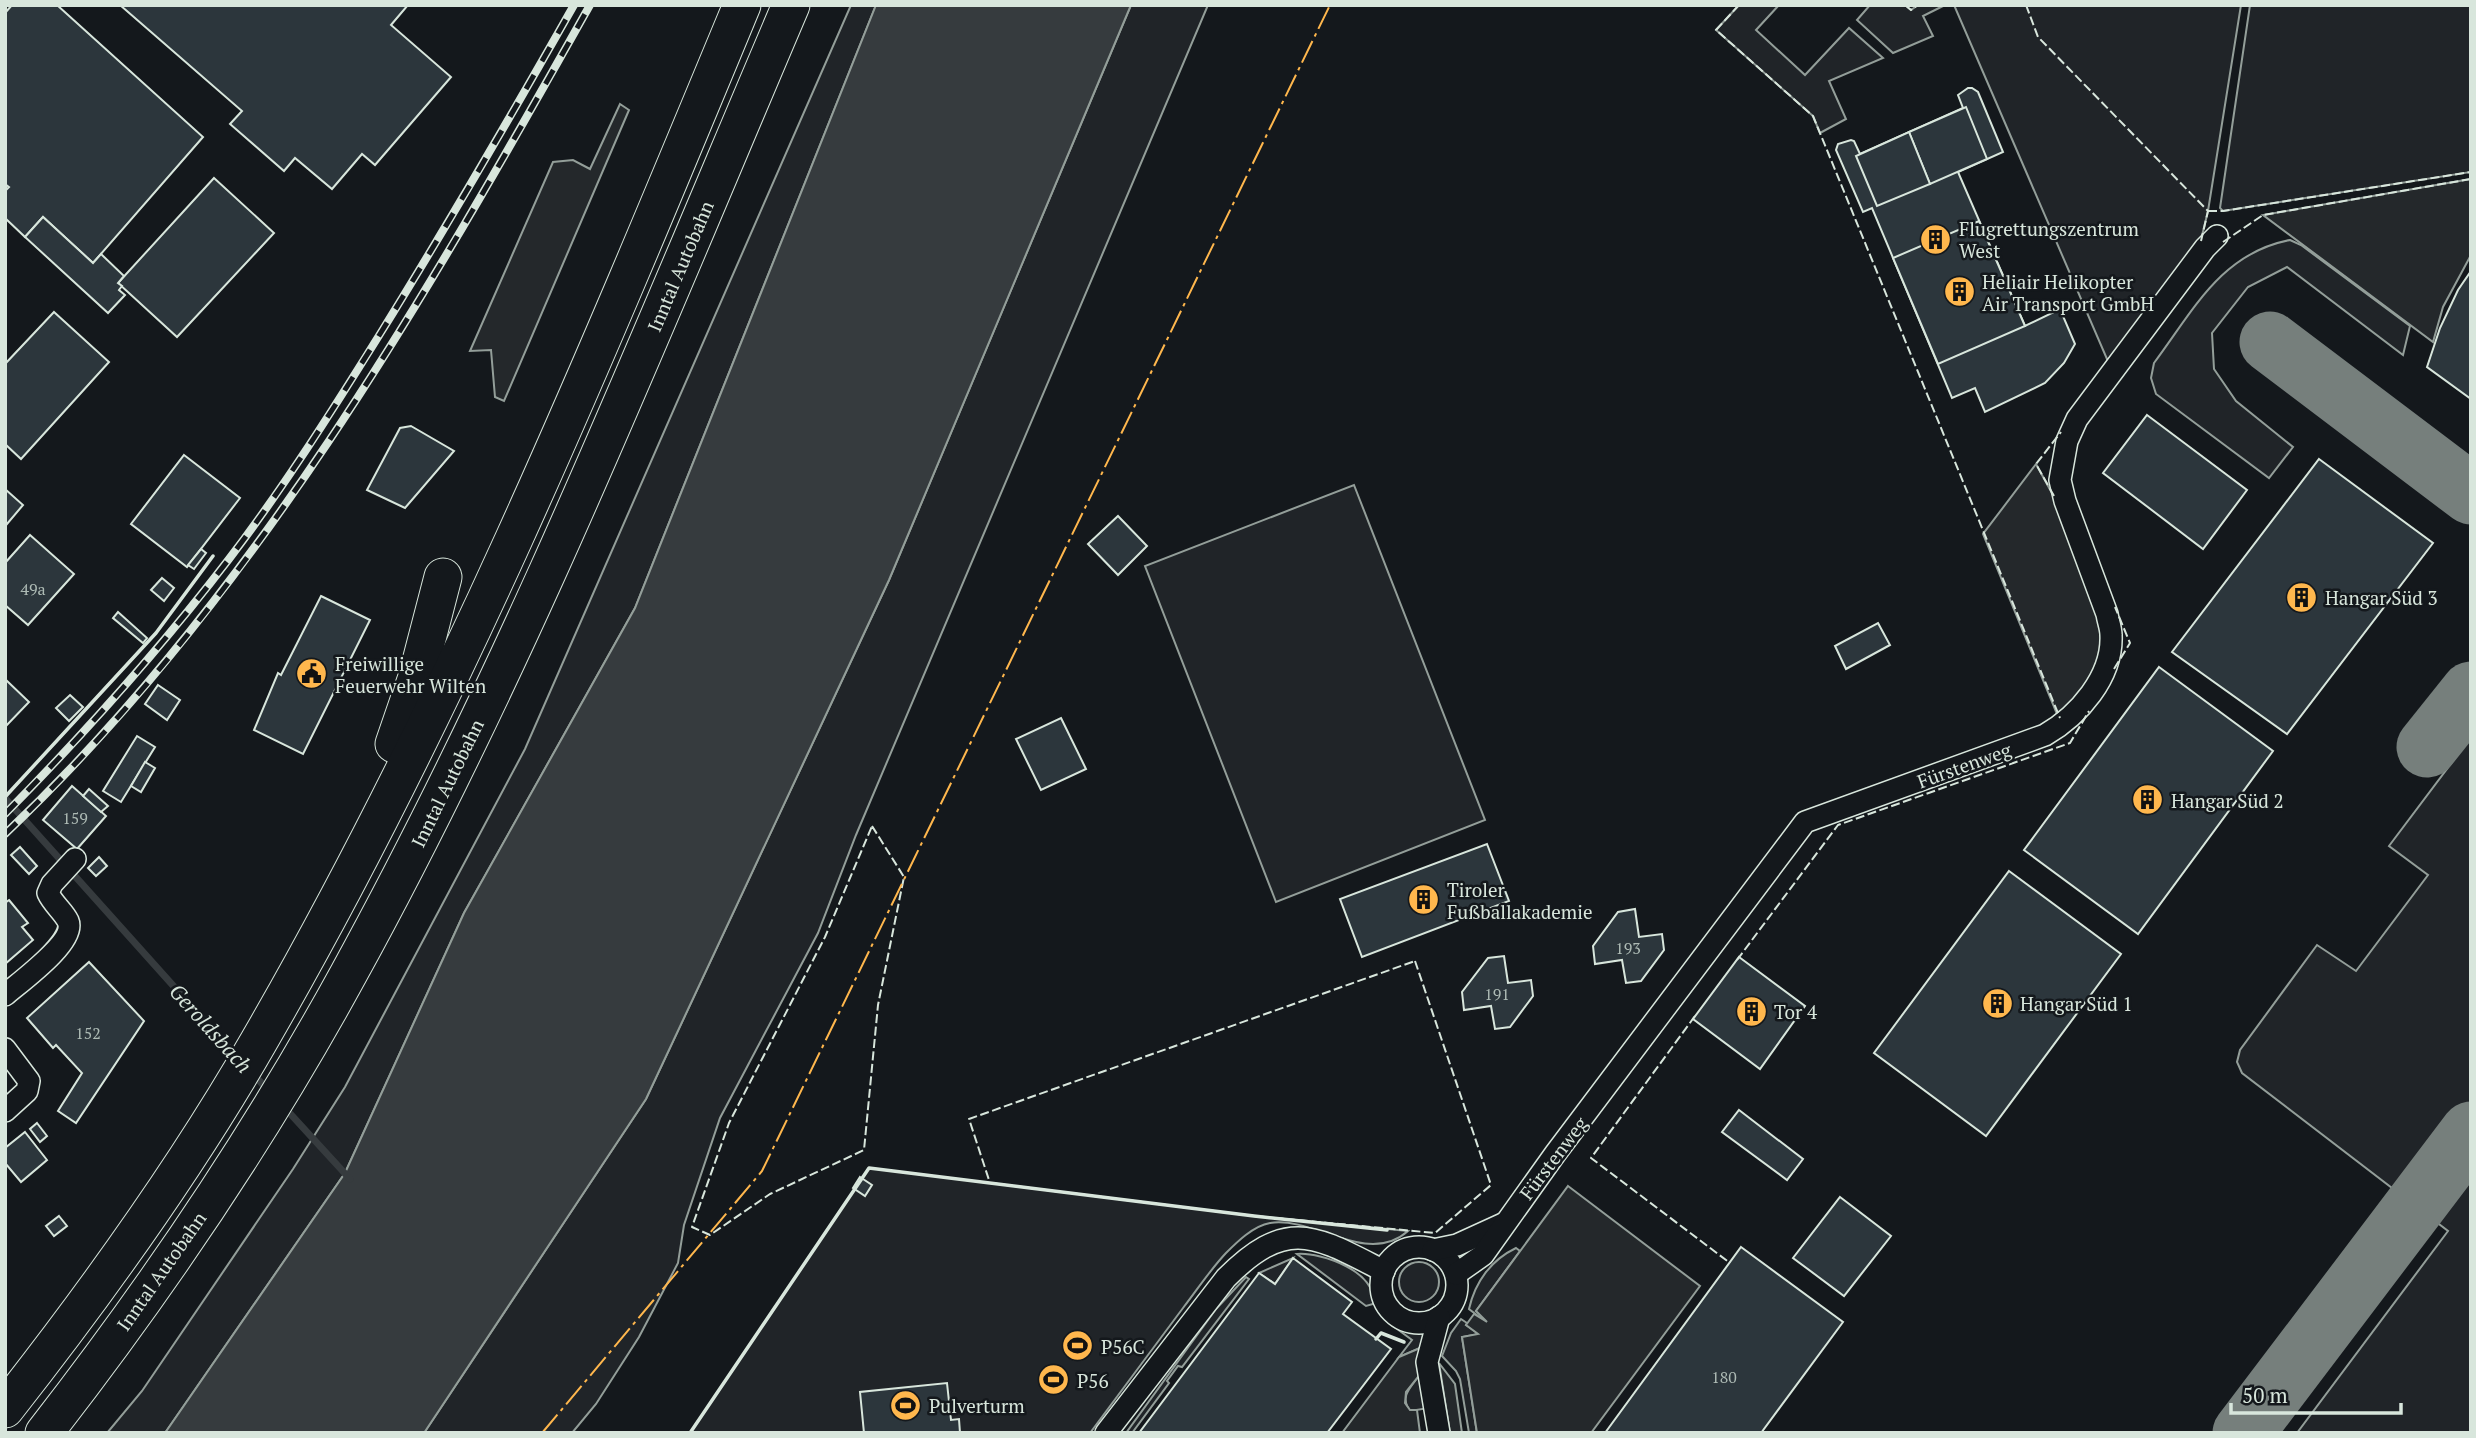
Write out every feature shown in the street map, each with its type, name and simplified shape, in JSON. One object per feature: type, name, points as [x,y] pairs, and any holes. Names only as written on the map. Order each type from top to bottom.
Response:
[{"type":"highway","points":[[5,1409],[134,1238],[218,1109],[260,1040],[380,820],[503,564],[606,330],[742,5]]},
{"type":"highway","name":"Inntal Autobahn","points":[[44,1433],[166,1267],[253,1136],[349,974],[431,818],[543,584],[791,5]]},
{"type":"highway","points":[[380,820],[389,759],[417,677],[443,577]]},
{"type":"street","name":"Fürstenweg","points":[[1456,1274],[1483,1255],[1503,1224],[1805,822],[2045,735],[2057,728],[2085,701],[2105,667],[2111,635],[2107,614],[2062,492],[2062,466],[2067,441],[2077,419],[2205,248],[2217,236]]},
{"type":"street","points":[[5,995],[57,950],[66,938],[69,923],[48,893],[52,884],[68,866]]},
{"type":"street","points":[[5,1049],[26,1074],[29,1086],[5,1111]]},
{"type":"street","name":"Fürstenweg","points":[[1433,1250],[1457,1245],[1503,1224]]},
{"type":"street","points":[[1106,1433],[1226,1278],[1272,1242],[1299,1237],[1313,1238],[1328,1242],[1384,1271]]},
{"type":"street","points":[[1410,1248],[1433,1250],[1443,1255],[1456,1274],[1455,1297],[1450,1307],[1439,1317],[1418,1323],[1406,1321],[1396,1315],[1382,1295],[1384,1271],[1399,1253],[1410,1248]]},
{"type":"street","points":[[1439,1317],[1427,1362],[1439,1433]]},
{"type":"shaded area","points":[[851,5],[876,5],[635,608],[464,913],[345,1173],[165,1433],[107,1433],[142,1391],[293,1169],[345,1087],[525,749]]},
{"type":"shaded area","points":[[876,5],[1131,5],[889,580],[646,1099],[424,1433],[165,1433],[345,1173],[464,913],[635,608]]},
{"type":"shaded area","points":[[1131,5],[1208,5],[856,835],[818,933],[720,1118],[684,1225],[678,1263],[639,1337],[596,1404],[572,1433],[424,1433],[646,1099],[889,580]]},
{"type":"shaded area","points":[[1739,5],[1779,5],[1756,30],[1805,75],[1849,28],[1883,58],[1829,81],[1846,119],[1820,133],[1813,116],[1716,30]]},
{"type":"shaded area","points":[[1870,5],[1905,5],[1911,10],[1918,5],[1945,5],[1923,16],[1933,36],[1893,53],[1857,20]]},
{"type":"shaded area","points":[[1954,5],[2241,5],[2208,211],[2199,248],[2110,366]]},
{"type":"shaded area","points":[[2250,5],[2471,5],[2471,172],[2223,211],[2220,208]]},
{"type":"shaded area","points":[[620,104],[629,110],[504,401],[495,397],[491,350],[470,351],[553,162],[573,160],[590,169]]},
{"type":"shaded area","points":[[2471,179],[2471,255],[2443,307],[2433,342],[2263,215]]},
{"type":"shaded area","points":[[2290,240],[2301,245],[2410,326],[2403,355],[2287,267],[2248,287],[2212,333],[2214,369],[2236,401],[2293,447],[2269,478],[2156,394],[2151,378],[2154,363],[2196,305],[2227,271],[2245,257]]},
{"type":"shaded area","points":[[2036,464],[2059,506],[2099,611],[2103,637],[2099,663],[2089,686],[2059,719],[1983,534]]},
{"type":"shaded area","points":[[1354,485],[1485,820],[1276,902],[1145,566]]},
{"type":"shaded area","points":[[2471,737],[2471,1433],[2297,1433],[2448,1231],[2242,1073],[2237,1062],[2240,1050],[2317,945],[2356,971],[2428,875],[2389,846]]},
{"type":"shaded area","points":[[869,1168],[1254,1216],[1408,1231],[1392,1241],[1375,1244],[1340,1238],[1287,1223],[1270,1223],[1252,1231],[1214,1266],[1090,1433],[690,1433]]},
{"type":"shaded area","points":[[1568,1186],[1700,1286],[1591,1433],[1477,1433],[1462,1337],[1478,1334],[1466,1325],[1474,1314],[1487,1322],[1476,1311]]},
{"type":"shaded area","points":[[1516,1248],[1520,1251],[1476,1311],[1486,1322],[1469,1309],[1475,1290],[1492,1265]]},
{"type":"shaded area","points":[[1297,1254],[1320,1256],[1346,1266],[1367,1282],[1373,1304],[1366,1306]]},
{"type":"shaded area","points":[[1293,1258],[1275,1284],[1259,1273]]},
{"type":"shaded area","points":[[1419,1262],[1433,1268],[1439,1282],[1433,1296],[1419,1302],[1405,1296],[1399,1282],[1405,1268]]},
{"type":"shaded area","points":[[1246,1277],[1249,1279],[1182,1367],[1178,1366],[1167,1381],[1169,1383],[1132,1433],[1126,1433],[1216,1309]]},
{"type":"shaded area","points":[[1461,1319],[1479,1334],[1462,1337],[1477,1433],[1469,1433],[1460,1379],[1442,1356],[1451,1333]]},
{"type":"shaded area","points":[[1389,1323],[1406,1331],[1422,1333],[1424,1337],[1420,1348],[1399,1357],[1412,1340]]},
{"type":"shaded area","points":[[1420,1348],[1422,1376],[1418,1377],[1406,1392],[1405,1403],[1410,1410],[1417,1410],[1420,1433],[1342,1433],[1399,1357]]},
{"type":"shaded area","points":[[1439,1363],[1455,1384],[1462,1433],[1450,1433]]},
{"type":"shaded area","points":[[1418,1377],[1423,1382],[1429,1408],[1410,1411],[1406,1397]]},
{"type":"building","points":[[12,5],[57,5],[203,137],[93,263],[43,217],[25,237],[5,218],[5,191],[9,187],[5,184],[5,13]]},
{"type":"building","points":[[120,5],[408,5],[391,25],[451,77],[375,165],[362,154],[332,189],[295,158],[284,171],[230,124],[242,111]]},
{"type":"building","name":"Flugrettungszentrum West","points":[[1968,88],[1978,92],[2003,152],[1958,172],[2025,326],[2060,309],[2075,344],[2064,363],[2045,383],[1985,412],[1975,388],[1952,398],[1872,208],[1863,212],[1836,150],[1838,144],[1851,140],[1860,154],[1963,108],[1958,95]]},
{"type":"building","points":[[1966,107],[1987,159],[1930,184],[1909,132]]},
{"type":"building","points":[[1909,132],[1930,184],[1877,206],[1856,156]]},
{"type":"building","points":[[214,178],[274,233],[177,337],[118,283]]},
{"type":"building","points":[[43,217],[93,263],[101,254],[124,276],[118,283],[122,286],[119,290],[125,295],[108,313],[25,237]]},
{"type":"building","name":"Heliair Helikopter Air Transport GmbH","points":[[1979,221],[2025,326],[1938,364],[1893,258]]},
{"type":"building","points":[[2471,271],[2471,399],[2427,367],[2440,328],[2458,290]]},
{"type":"building","points":[[54,312],[109,362],[21,459],[5,444],[5,364]]},
{"type":"building","points":[[2147,415],[2247,490],[2203,549],[2103,473]]},
{"type":"building","points":[[411,426],[454,451],[405,508],[367,490],[400,428]]},
{"type":"building","points":[[184,455],[240,498],[187,567],[131,524]]},
{"type":"building","name":"Hangar Süd 3","points":[[2319,459],[2433,543],[2287,734],[2172,652]]},
{"type":"building","points":[[5,489],[23,505],[7,524],[5,522]]},
{"type":"building","points":[[1118,516],[1147,546],[1118,575],[1088,544]]},
{"type":"building","points":[[30,535],[74,574],[28,625],[5,605],[5,563]]},
{"type":"building","points":[[201,549],[206,553],[194,569],[188,565]]},
{"type":"building","points":[[162,578],[174,588],[164,601],[151,590]]},
{"type":"building","name":"Freiwillige Feuerwehr Wilten","points":[[321,596],[370,620],[303,754],[254,730],[278,673],[281,675]]},
{"type":"building","points":[[118,612],[147,638],[143,643],[113,618]]},
{"type":"building","points":[[1878,623],[1890,645],[1846,669],[1835,646]]},
{"type":"building","name":"Hangar Süd 2","points":[[2159,667],[2273,751],[2138,934],[2024,850]]},
{"type":"building","points":[[5,679],[29,702],[5,727]]},
{"type":"building","points":[[158,685],[180,700],[167,720],[145,704]]},
{"type":"building","points":[[70,695],[83,707],[69,721],[56,708]]},
{"type":"building","points":[[1061,718],[1086,769],[1041,790],[1016,739]]},
{"type":"building","points":[[137,736],[155,747],[121,802],[103,791]]},
{"type":"building","points":[[145,762],[155,768],[141,792],[131,786]]},
{"type":"building","points":[[72,786],[106,816],[77,849],[43,820]]},
{"type":"building","points":[[89,789],[108,806],[101,812],[83,796]]},
{"type":"building","name":"Tiroler Fußballakademie","points":[[1487,844],[1509,901],[1362,957],[1340,899]]},
{"type":"building","points":[[20,847],[37,866],[29,874],[11,855]]},
{"type":"building","points":[[99,857],[107,866],[96,876],[88,868]]},
{"type":"building","name":"Hangar Süd 1","points":[[2009,871],[2121,954],[1986,1136],[1874,1053]]},
{"type":"building","points":[[9,900],[28,923],[22,927],[33,940],[5,964],[5,903]]},
{"type":"building","points":[[1635,909],[1639,937],[1662,934],[1664,950],[1641,981],[1626,983],[1622,960],[1595,964],[1593,946],[1618,912]]},
{"type":"building","points":[[1504,956],[1508,983],[1531,980],[1533,996],[1510,1027],[1495,1029],[1491,1006],[1464,1010],[1462,992],[1488,958]]},
{"type":"building","name":"Tor 4","points":[[1739,957],[1805,1006],[1760,1069],[1693,1019]]},
{"type":"building","points":[[89,962],[144,1021],[76,1123],[58,1111],[82,1073],[56,1045],[53,1048],[27,1018]]},
{"type":"building","points":[[1739,1110],[1803,1159],[1787,1180],[1722,1132]]},
{"type":"building","points":[[37,1123],[47,1136],[40,1142],[30,1129]]},
{"type":"building","points":[[25,1132],[47,1160],[21,1182],[5,1163],[5,1148]]},
{"type":"building","points":[[860,1177],[872,1185],[865,1196],[853,1188]]},
{"type":"building","points":[[1840,1197],[1891,1236],[1844,1296],[1793,1258]]},
{"type":"building","points":[[59,1216],[67,1226],[54,1236],[46,1226]]},
{"type":"building","points":[[1741,1247],[1843,1322],[1761,1433],[1605,1433]]},
{"type":"building","points":[[1293,1258],[1352,1302],[1343,1314],[1391,1349],[1327,1433],[1139,1433],[1259,1273],[1275,1284]]},
{"type":"building","name":"Pulverturm","points":[[947,1383],[951,1420],[959,1419],[960,1433],[864,1433],[860,1392]]},
{"type":"waterway","name":"Geroldsbach","points":[[5,798],[238,1058]]},
{"type":"waterway","name":"Geroldsbach","points":[[251,1072],[269,1091]]},
{"type":"waterway","name":"Geroldsbach","points":[[285,1108],[350,1179]]},
{"type":"taxiway","points":[[2270,342],[2471,494]]},
{"type":"taxiway","points":[[2427,747],[2471,692]]},
{"type":"taxiway","points":[[2243,1433],[2471,1132]]},
{"type":"railway","points":[[5,814],[149,658],[229,559],[269,504],[326,420],[405,293],[574,5]]},
{"type":"railway","points":[[5,834],[95,743],[178,647],[255,546],[328,442],[397,335],[590,5]]},
{"type":"fence","points":[[1739,5],[1716,30],[1813,116],[2060,718]]},
{"type":"fence","points":[[1905,5],[1911,10],[1918,5]]},
{"type":"fence","points":[[2026,5],[2038,37],[2208,211],[2201,241]]},
{"type":"fence","points":[[2208,211],[2223,211],[2471,172]]},
{"type":"fence","points":[[2223,242],[2263,215],[2471,179]]},
{"type":"fence","points":[[2054,496],[2036,464],[2061,432]]},
{"type":"fence","points":[[2114,669],[2130,643],[2115,607]]},
{"type":"fence","points":[[1737,960],[1838,825],[2070,743],[2089,711]]},
{"type":"fence","points":[[872,826],[904,877],[878,1005],[864,1150],[770,1194],[710,1235],[692,1227],[729,1123],[825,937],[872,826]]},
{"type":"fence","points":[[1415,961],[1491,1185],[1435,1233],[1254,1216],[990,1183],[969,1119],[1415,961]]},
{"type":"fence","points":[[1695,1016],[1591,1158],[1730,1263]]},
{"type":"wall","points":[[5,797],[156,633],[213,556]]},
{"type":"wall","points":[[690,1433],[869,1168],[1387,1230]]},
{"type":"wall","points":[[1376,1339],[1381,1333],[1404,1342]]},
{"type":"power","points":[[542,1433],[762,1171],[1330,5]]},
{"type":"place","name":"Flugrettungszentrum West","points":[[1936,239]]},
{"type":"place","name":"Heliair Helikopter Air Transport GmbH","points":[[1959,292]]},
{"type":"place","name":"Hangar Süd 3","points":[[2302,597]]},
{"type":"place","name":"Freiwillige Feuerwehr Wilten","points":[[312,674]]},
{"type":"place","name":"Hangar Süd 2","points":[[2148,800]]},
{"type":"place","name":"Tiroler Fußballakademie","points":[[1424,900]]},
{"type":"place","name":"Hangar Süd 1","points":[[1997,1003]]},
{"type":"place","name":"Tor 4","points":[[1751,1011]]},
{"type":"place","name":"P56C","points":[[1078,1346]]},
{"type":"place","name":"P56","points":[[1054,1380]]},
{"type":"place","name":"Pulverturm","points":[[906,1405]]}]
